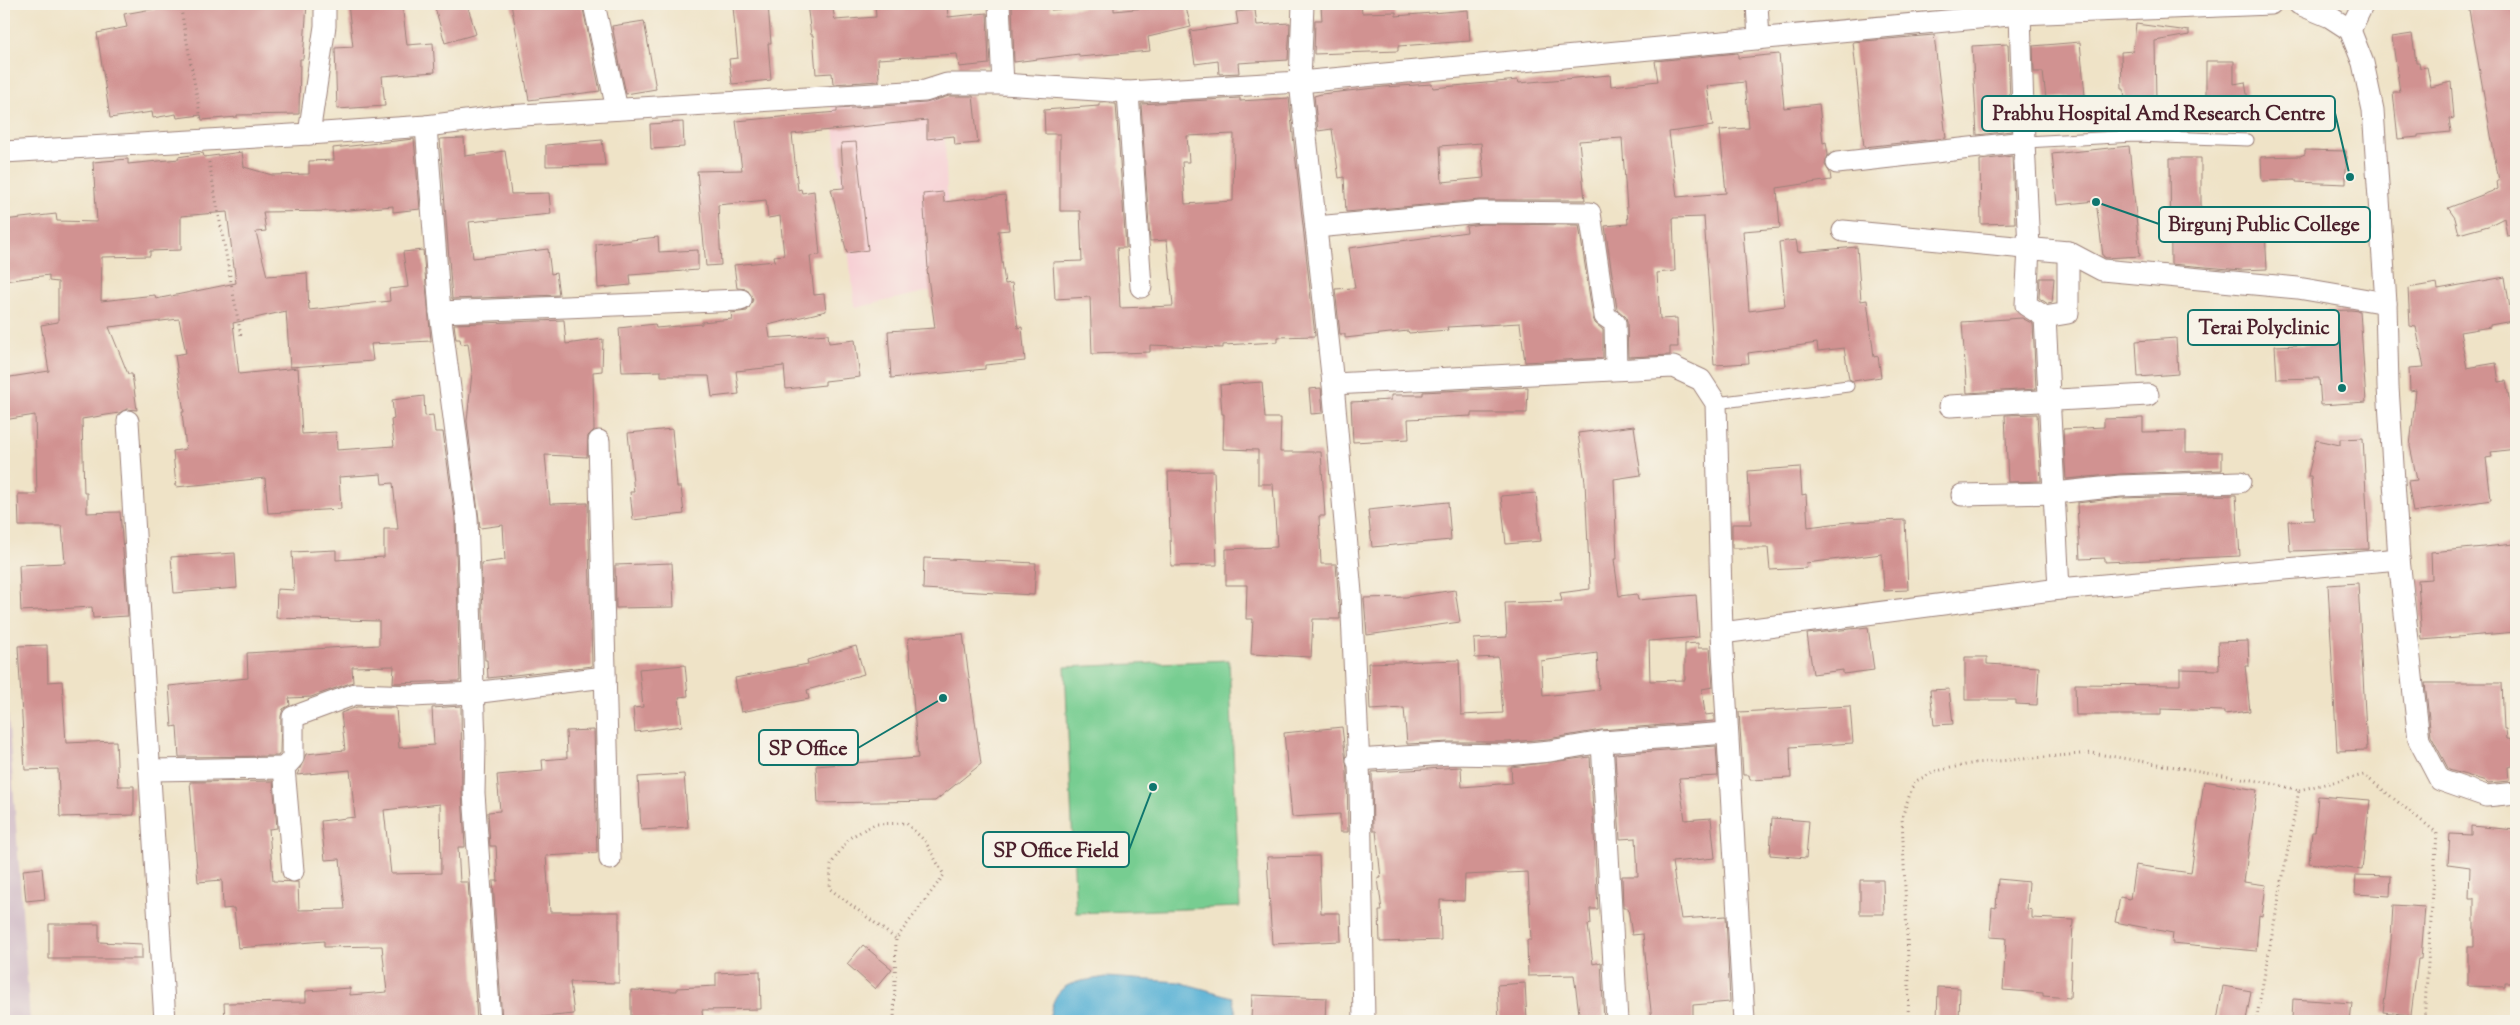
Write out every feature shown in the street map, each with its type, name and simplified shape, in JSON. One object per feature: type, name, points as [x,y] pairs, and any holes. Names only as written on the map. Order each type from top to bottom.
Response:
[{"type":"street","points":[[309,134],[325,26],[325,4]]},
{"type":"street","points":[[594,4],[617,109]]},
{"type":"street","points":[[999,4],[1003,84]]},
{"type":"street","points":[[1303,4],[1300,82],[1333,384],[1351,593],[1357,760],[1360,788],[1364,1021]]},
{"type":"street","points":[[1757,4],[1759,39]]},
{"type":"street","points":[[4,152],[426,126],[506,116],[925,91],[947,84],[1003,84],[1128,92],[1300,82],[2020,14],[2271,4]]},
{"type":"street","points":[[2299,4],[2330,17],[2350,30],[2364,63],[2373,110],[2386,302],[2388,387],[2398,559],[2419,740],[2440,780],[2486,796],[2516,794]]},
{"type":"street","points":[[2350,30],[2363,4]]},
{"type":"street","points":[[2020,14],[2029,248],[2026,305],[2045,317],[2068,313],[2068,252]]},
{"type":"street","points":[[1128,92],[1142,287]]},
{"type":"street","points":[[426,126],[440,312],[467,517],[475,743],[474,793],[490,1021]]},
{"type":"street","points":[[1837,163],[2024,142]]},
{"type":"street","points":[[1316,227],[1481,212],[1590,213],[1605,316],[1615,323],[1616,370]]},
{"type":"street","points":[[1843,231],[2068,252],[2102,270],[2298,288],[2386,302]]},
{"type":"street","points":[[440,312],[741,300]]},
{"type":"street","points":[[2045,317],[2060,589]]},
{"type":"street","points":[[1333,384],[1673,367],[1701,380],[1716,403],[1722,633],[1727,733],[1731,757],[1744,1021]]},
{"type":"street","points":[[1950,406],[2050,402],[2148,395]]},
{"type":"street","points":[[128,421],[165,1021]]},
{"type":"street","points":[[600,441],[610,859]]},
{"type":"street","points":[[1962,495],[2055,493],[2120,486],[2240,482]]},
{"type":"street","points":[[1722,633],[2060,589],[2398,559]]},
{"type":"street","points":[[293,872],[284,768],[293,758],[293,717],[355,694],[413,696],[473,694],[605,677]]},
{"type":"street","points":[[1357,760],[1449,754],[1507,755],[1550,751],[1602,742],[1727,733]]},
{"type":"street","points":[[1602,742],[1617,1021]]},
{"type":"street","points":[[150,770],[284,768]]},
{"type":"lane","points":[[2024,142],[2135,136],[2248,140]]},
{"type":"lane","points":[[1716,403],[1848,386]]},
{"type":"path","points":[[180,4],[241,336]]},
{"type":"path","points":[[1908,1021],[1909,983],[1902,817],[1914,782],[1936,771],[1975,764],[2092,753],[2265,782],[2299,790],[2364,775],[2437,833],[2424,1021]]},
{"type":"path","points":[[2256,1021],[2299,790]]},
{"type":"path","points":[[894,1021],[896,939],[944,875],[925,841],[906,824],[875,824],[849,838],[831,864],[830,888],[896,939]]},
{"type":"shaded area","points":[[940,92],[945,142],[951,286],[855,308],[831,101]]},
{"type":"shaded area","points":[[4,657],[30,1021],[4,1021]]},
{"type":"green space","points":[[1229,660],[1240,907],[1076,913],[1065,667]]},
{"type":"water","points":[[1106,977],[1179,982],[1232,997],[1238,1021],[1049,1021],[1055,998],[1066,986]]},
{"type":"building","points":[[180,4],[307,4],[303,59],[300,59],[299,114],[237,115],[237,117],[202,120],[201,115],[177,118],[176,114],[153,118],[152,112],[110,118],[97,33],[127,27],[124,14]]},
{"type":"building","points":[[348,4],[402,4],[407,45],[433,43],[435,72],[382,76],[385,106],[337,109],[335,48],[353,47]]},
{"type":"building","points":[[434,4],[467,4],[476,34],[445,43]]},
{"type":"building","points":[[511,4],[582,4],[600,91],[529,100]]},
{"type":"building","points":[[768,4],[771,43],[768,43],[771,80],[732,84],[729,59],[738,58],[733,7]]},
{"type":"building","points":[[807,4],[832,4],[835,20],[876,17],[875,4],[947,4],[948,17],[987,13],[989,64],[959,67],[957,54],[878,59],[879,81],[833,84],[832,73],[816,74],[813,35],[811,35]]},
{"type":"building","points":[[1012,4],[1050,4],[1051,10],[1114,5],[1114,11],[1185,4],[1191,27],[1148,37],[1150,51],[1079,57],[1079,54],[1014,62]]},
{"type":"building","points":[[1361,4],[1362,13],[1396,12],[1396,16],[1468,10],[1470,41],[1398,46],[1398,51],[1314,54],[1315,20],[1322,20],[1321,6]]},
{"type":"building","points":[[2468,4],[2516,4],[2516,235],[2507,236],[2504,218],[2488,226],[2459,234],[2455,218],[2448,208],[2498,189],[2497,181],[2499,181]]},
{"type":"building","points":[[1255,10],[1257,25],[1290,23],[1288,60],[1238,63],[1239,73],[1219,74],[1218,61],[1195,64],[1190,31],[1238,24],[1236,12]]},
{"type":"building","points":[[644,21],[656,89],[626,94],[612,26]]},
{"type":"building","points":[[2136,24],[2189,31],[2189,35],[2155,41],[2156,102],[2177,98],[2197,101],[2191,130],[2170,130],[2170,127],[2127,129],[2124,89],[2122,89],[2121,52],[2133,51]]},
{"type":"building","points":[[2412,34],[2416,62],[2419,62],[2420,68],[2427,67],[2431,87],[2451,82],[2454,118],[2449,119],[2451,132],[2398,139],[2393,92],[2400,92],[2392,37]]},
{"type":"building","points":[[1934,35],[1946,138],[1864,147],[1853,42]]},
{"type":"building","points":[[2080,42],[2085,96],[2046,99],[2043,72],[2034,72],[2033,46]]},
{"type":"building","points":[[2008,44],[2011,131],[1977,135],[1972,46]]},
{"type":"building","points":[[1738,53],[1738,58],[1779,54],[1784,108],[1819,104],[1823,143],[1826,142],[1828,155],[1825,165],[1830,173],[1831,180],[1777,188],[1780,228],[1743,231],[1749,311],[1785,306],[1779,242],[1796,240],[1798,252],[1857,247],[1861,301],[1867,300],[1874,357],[1878,356],[1881,377],[1853,381],[1849,379],[1844,348],[1818,351],[1817,343],[1748,353],[1749,363],[1714,365],[1704,217],[1673,218],[1675,271],[1657,273],[1660,319],[1677,318],[1678,347],[1670,347],[1670,355],[1628,357],[1627,322],[1626,317],[1617,309],[1605,226],[1628,224],[1622,138],[1579,141],[1585,200],[1480,200],[1346,212],[1344,177],[1339,178],[1332,129],[1318,131],[1314,96],[1321,94],[1384,87],[1432,84],[1433,88],[1518,80],[1519,83],[1610,75],[1611,86],[1658,81],[1655,61]],"holes":[[[1745,82],[1749,128],[1720,130],[1726,193],[1677,197],[1669,132],[1713,126],[1707,86]],[[1481,143],[1484,178],[1442,182],[1440,146]]]},
{"type":"building","points":[[2206,61],[2234,61],[2234,84],[2245,82],[2252,125],[2231,128],[2229,117],[2206,113]]},
{"type":"building","points":[[949,96],[973,96],[978,143],[955,145],[954,136],[927,139],[927,120],[792,134],[798,190],[801,189],[802,193],[814,191],[820,255],[810,256],[814,295],[824,294],[826,311],[768,325],[770,338],[828,334],[829,343],[855,340],[860,377],[825,381],[825,385],[786,389],[784,366],[736,371],[739,394],[712,397],[709,376],[661,376],[661,371],[622,372],[619,328],[655,324],[656,328],[732,319],[731,313],[747,311],[753,300],[747,289],[737,288],[734,265],[775,261],[774,256],[784,255],[780,216],[768,218],[766,200],[718,205],[721,265],[706,266],[697,171],[742,170],[736,121],[837,112],[837,109],[926,103]]},
{"type":"building","points":[[1240,98],[1240,101],[1289,98],[1315,336],[1278,337],[1278,342],[1223,345],[1223,348],[1150,345],[1150,352],[1092,354],[1090,297],[1055,299],[1053,262],[1082,261],[1080,211],[1060,211],[1060,134],[1045,134],[1044,110],[1099,106],[1099,103],[1116,104],[1126,248],[1117,248],[1120,308],[1173,306],[1167,240],[1150,241],[1141,104]],"holes":[[[1234,134],[1233,201],[1185,204],[1182,162],[1189,162],[1187,136]]]},
{"type":"building","points":[[683,122],[684,147],[651,149],[650,124]]},
{"type":"building","points":[[464,138],[465,156],[505,151],[511,194],[549,193],[551,214],[469,222],[473,258],[548,249],[551,274],[556,273],[559,295],[452,299],[440,139]]},
{"type":"building","points":[[414,139],[420,209],[393,212],[393,206],[338,211],[263,212],[266,231],[256,232],[267,276],[307,273],[309,310],[390,301],[389,289],[408,287],[403,252],[423,250],[431,341],[371,344],[373,361],[290,367],[286,311],[233,323],[239,374],[298,368],[302,434],[336,432],[337,450],[394,446],[391,420],[394,419],[392,400],[424,396],[425,416],[433,415],[435,432],[443,432],[455,518],[460,681],[393,683],[394,666],[352,667],[353,682],[311,697],[289,698],[290,705],[283,709],[281,716],[280,753],[278,756],[179,757],[177,726],[172,727],[169,686],[248,678],[247,653],[379,645],[379,621],[276,618],[277,589],[294,590],[292,552],[336,550],[336,560],[384,557],[384,529],[398,529],[393,483],[382,484],[381,474],[339,477],[341,509],[268,513],[265,478],[176,487],[173,451],[186,449],[182,412],[184,412],[175,355],[186,353],[179,319],[109,327],[128,374],[132,374],[137,410],[127,409],[119,413],[82,419],[84,493],[87,493],[87,513],[120,512],[128,616],[93,618],[92,607],[21,611],[19,565],[65,563],[62,526],[19,526],[18,494],[37,494],[35,415],[4,420],[4,378],[49,371],[41,325],[58,322],[58,282],[49,281],[49,275],[4,281],[4,220],[56,214],[57,221],[97,222],[93,162],[128,159],[128,164],[179,159],[178,157],[203,153],[204,157],[242,152],[244,167],[272,175],[309,174],[309,161],[334,160],[333,148]],"holes":[[[227,212],[236,283],[156,299],[155,295],[101,301],[102,257],[150,256],[150,251],[181,250],[181,216]]]},
{"type":"building","points":[[602,140],[605,165],[546,166],[546,145]]},
{"type":"building","points":[[856,142],[868,250],[847,253],[831,189],[844,188],[841,143]]},
{"type":"building","points":[[2129,146],[2140,256],[2106,258],[2103,256],[2096,201],[2057,205],[2052,154]]},
{"type":"building","points":[[2305,150],[2346,151],[2346,184],[2296,182],[2296,180],[2262,181],[2261,157],[2300,156],[2305,154]]},
{"type":"building","points":[[2012,156],[2015,223],[1981,224],[1980,160]]},
{"type":"building","points":[[2170,158],[2201,158],[2201,212],[2264,210],[2267,269],[2241,270],[2171,264]]},
{"type":"building","points":[[943,192],[944,202],[1005,195],[1009,230],[998,231],[1005,284],[1012,283],[1018,328],[1022,327],[1025,361],[985,365],[985,369],[891,378],[888,331],[935,328],[927,270],[923,194]]},
{"type":"building","points":[[1482,224],[1579,225],[1593,318],[1595,323],[1603,330],[1603,358],[1525,362],[1520,323],[1447,327],[1448,330],[1409,333],[1408,331],[1345,338],[1345,334],[1340,334],[1335,289],[1355,288],[1349,248],[1467,232],[1466,226]]},
{"type":"building","points":[[658,237],[659,252],[698,250],[698,270],[630,275],[631,285],[598,288],[596,244]]},
{"type":"building","points":[[2505,277],[2512,321],[2460,332],[2467,368],[2496,363],[2499,382],[2506,381],[2514,426],[2516,426],[2516,449],[2491,452],[2492,457],[2486,458],[2491,500],[2413,512],[2408,481],[2417,480],[2410,446],[2416,390],[2410,391],[2409,368],[2424,367],[2416,327],[2410,326],[2408,288],[2437,283],[2438,289]]},
{"type":"building","points":[[2040,278],[2054,278],[2052,303],[2048,304],[2039,298]]},
{"type":"building","points":[[2325,311],[2360,311],[2366,402],[2321,405],[2319,378],[2277,379],[2275,346],[2327,344]]},
{"type":"building","points":[[2022,318],[2033,324],[2036,389],[1967,393],[1962,322]]},
{"type":"building","points":[[564,320],[566,344],[603,339],[602,371],[593,372],[594,430],[588,436],[587,457],[545,455],[550,504],[588,503],[592,666],[488,678],[487,660],[485,660],[481,563],[505,560],[503,525],[480,528],[467,421],[472,373],[468,343],[461,344],[460,339],[456,339],[454,324]]},
{"type":"building","points":[[2176,338],[2178,374],[2138,377],[2136,341]]},
{"type":"building","points":[[1262,382],[1265,418],[1281,418],[1280,452],[1321,452],[1325,516],[1319,516],[1321,564],[1336,564],[1340,619],[1313,619],[1311,657],[1251,654],[1253,619],[1246,619],[1247,585],[1226,585],[1226,549],[1277,547],[1273,484],[1258,484],[1258,450],[1223,449],[1224,414],[1222,414],[1220,385]]},
{"type":"building","points":[[1528,387],[1527,413],[1471,413],[1471,416],[1408,419],[1409,439],[1353,442],[1351,402],[1391,400],[1391,395],[1423,395],[1423,392]]},
{"type":"building","points":[[1321,388],[1323,413],[1311,414],[1309,389]]},
{"type":"building","points":[[2037,414],[2041,481],[2008,482],[2005,415]]},
{"type":"building","points":[[2143,418],[2143,432],[2186,431],[2186,452],[2222,452],[2222,470],[2120,474],[2066,479],[2063,429],[2104,427],[2104,419]]},
{"type":"building","points":[[1634,426],[1641,475],[1614,479],[1617,559],[1614,559],[1619,596],[1637,594],[1638,600],[1696,595],[1699,637],[1649,641],[1650,681],[1685,680],[1685,644],[1698,643],[1698,648],[1710,648],[1713,687],[1702,689],[1705,715],[1714,714],[1714,721],[1601,730],[1548,739],[1507,742],[1407,744],[1404,708],[1370,710],[1368,663],[1459,660],[1461,715],[1503,713],[1498,657],[1475,658],[1474,639],[1507,637],[1505,603],[1562,601],[1560,593],[1590,589],[1585,482],[1578,433]],"holes":[[[1597,653],[1599,690],[1543,696],[1541,661]]]},
{"type":"building","points":[[672,429],[677,487],[681,487],[684,514],[633,520],[630,492],[634,492],[628,433]]},
{"type":"building","points":[[2363,438],[2369,549],[2290,551],[2288,521],[2314,520],[2311,476],[2308,476],[2316,440],[2340,445],[2340,439]]},
{"type":"building","points":[[1800,467],[1802,495],[1806,494],[1808,527],[1848,522],[1905,520],[1908,590],[1884,591],[1882,554],[1806,563],[1807,568],[1770,570],[1768,548],[1732,548],[1732,524],[1751,524],[1748,471]]},
{"type":"building","points":[[1214,471],[1217,565],[1171,566],[1168,472]]},
{"type":"building","points":[[1536,493],[1541,541],[1506,544],[1501,496]]},
{"type":"building","points":[[2236,495],[2240,556],[2105,562],[2105,558],[2080,559],[2077,503],[2121,498]]},
{"type":"building","points":[[1448,502],[1451,540],[1372,547],[1368,510]]},
{"type":"building","points":[[2515,544],[2516,632],[2422,640],[2418,580],[2432,579],[2431,552]]},
{"type":"building","points":[[235,553],[237,588],[174,593],[171,557]]},
{"type":"building","points":[[924,558],[1036,563],[1034,595],[923,589]]},
{"type":"building","points":[[672,563],[674,607],[616,608],[615,565]]},
{"type":"building","points":[[2358,583],[2367,750],[2337,751],[2328,585]]},
{"type":"building","points":[[1455,590],[1460,622],[1367,635],[1364,598],[1406,597]]},
{"type":"building","points":[[1868,627],[1874,670],[1843,674],[1843,670],[1813,674],[1807,634]]},
{"type":"building","points":[[963,634],[981,764],[935,801],[818,803],[816,766],[918,758],[908,638]]},
{"type":"building","points":[[2248,641],[2249,666],[2245,666],[2250,711],[2224,714],[2224,711],[2161,709],[2161,715],[2076,715],[2075,684],[2180,685],[2180,669],[2219,670],[2218,642]]},
{"type":"building","points":[[47,645],[48,682],[62,681],[66,743],[116,741],[118,786],[134,786],[134,815],[60,817],[58,769],[25,770],[18,646]]},
{"type":"building","points":[[856,646],[864,674],[807,690],[809,699],[741,712],[735,678],[808,664],[807,660]]},
{"type":"building","points":[[1965,657],[1987,657],[1987,664],[2039,667],[2037,705],[2016,704],[2016,700],[1965,700]]},
{"type":"building","points":[[685,665],[688,696],[679,697],[682,726],[635,732],[633,708],[643,707],[639,669]]},
{"type":"building","points":[[2425,683],[2502,683],[2504,729],[2506,729],[2507,739],[2516,740],[2516,765],[2508,767],[2509,781],[2488,783],[2449,770],[2431,736]]},
{"type":"building","points":[[1949,689],[1953,724],[1934,725],[1930,690]]},
{"type":"building","points":[[461,706],[465,847],[458,847],[460,882],[468,882],[477,1021],[225,1021],[224,1003],[306,1002],[306,991],[350,988],[350,995],[387,992],[382,946],[324,947],[324,941],[238,948],[234,908],[223,909],[222,880],[198,882],[190,782],[273,781],[277,828],[269,829],[273,881],[298,882],[299,910],[345,909],[340,859],[325,860],[321,821],[355,817],[350,770],[297,775],[306,754],[345,750],[341,713],[357,707],[396,708],[399,748],[434,745],[432,708]],"holes":[[[440,804],[441,873],[391,874],[384,810]]]},
{"type":"building","points":[[1850,706],[1853,743],[1790,747],[1791,778],[1750,780],[1749,775],[1743,775],[1739,712]]},
{"type":"building","points":[[1342,727],[1347,770],[1348,832],[1340,832],[1340,814],[1292,817],[1284,733]]},
{"type":"building","points":[[594,730],[597,853],[546,856],[550,912],[619,912],[619,983],[570,982],[574,1014],[502,1021],[493,881],[498,881],[496,846],[490,846],[488,812],[500,811],[497,775],[543,771],[542,760],[567,758],[566,731]]},
{"type":"building","points":[[1716,746],[1718,776],[1679,778],[1685,820],[1711,818],[1715,858],[1672,862],[1681,919],[1726,916],[1730,1002],[1693,1005],[1693,1021],[1652,1021],[1643,934],[1632,935],[1628,908],[1623,908],[1622,876],[1638,876],[1636,838],[1620,839],[1615,754]]},
{"type":"building","points":[[1590,757],[1598,909],[1590,909],[1591,924],[1588,925],[1593,964],[1601,962],[1604,1021],[1580,1021],[1574,975],[1528,976],[1527,940],[1531,940],[1528,872],[1465,875],[1464,901],[1440,900],[1441,940],[1380,942],[1379,911],[1382,911],[1378,878],[1381,878],[1376,831],[1373,831],[1372,772],[1461,767],[1462,787],[1512,783],[1511,767]]},
{"type":"building","points":[[684,774],[688,827],[641,830],[638,777]]},
{"type":"building","points":[[2204,781],[2257,790],[2244,882],[2266,885],[2262,916],[2259,915],[2256,951],[2172,943],[2173,933],[2115,922],[2120,897],[2130,899],[2135,865],[2191,873]]},
{"type":"building","points":[[2318,796],[2370,800],[2362,870],[2309,863],[2312,832],[2315,832]]},
{"type":"building","points":[[1772,818],[1809,821],[1806,858],[1770,855]]},
{"type":"building","points":[[2471,826],[2516,830],[2516,983],[2505,983],[2505,987],[2468,986],[2468,947],[2474,947],[2474,898],[2469,898],[2470,867],[2448,864],[2450,834],[2471,835]]},
{"type":"building","points":[[1319,856],[1321,913],[1340,913],[1341,941],[1272,944],[1267,857]]},
{"type":"building","points":[[42,868],[45,899],[26,901],[23,870]]},
{"type":"building","points":[[2356,875],[2391,876],[2390,896],[2355,894]]},
{"type":"building","points":[[1998,879],[2029,882],[2027,909],[2032,910],[2032,918],[2073,920],[2070,998],[2043,996],[2043,993],[2003,990],[2006,938],[1990,937],[1992,907],[1996,908]]},
{"type":"building","points":[[1860,880],[1883,880],[1884,914],[1860,914]]},
{"type":"building","points":[[2393,905],[2425,907],[2421,959],[2418,959],[2411,1015],[2383,1012],[2390,957]]},
{"type":"building","points":[[49,924],[99,924],[99,942],[142,944],[142,959],[49,959]]},
{"type":"building","points":[[863,945],[892,969],[875,989],[847,964]]},
{"type":"building","points":[[760,971],[761,1009],[702,1010],[703,1021],[631,1021],[631,990],[677,991],[677,988],[716,986],[716,973]]},
{"type":"building","points":[[1525,983],[1527,1021],[1499,1021],[1497,985]]},
{"type":"building","points":[[2223,986],[2251,991],[2246,1021],[2217,1021]]},
{"type":"building","points":[[1938,987],[1960,988],[1959,1021],[1937,1021]]},
{"type":"building","points":[[1252,995],[1326,998],[1325,1021],[1251,1021]]},
{"type":"building","points":[[2293,999],[2352,1003],[2350,1021],[2292,1019]]},
{"type":"place","name":"Prabhu Hospital Amd Research Centre","points":[[2350,177]]},
{"type":"place","name":"Birgunj Public College","points":[[2096,202]]},
{"type":"place","name":"Terai Polyclinic","points":[[2342,388]]},
{"type":"place","name":"SP Office","points":[[943,698]]},
{"type":"place","name":"SP Office Field","points":[[1153,787]]}]
